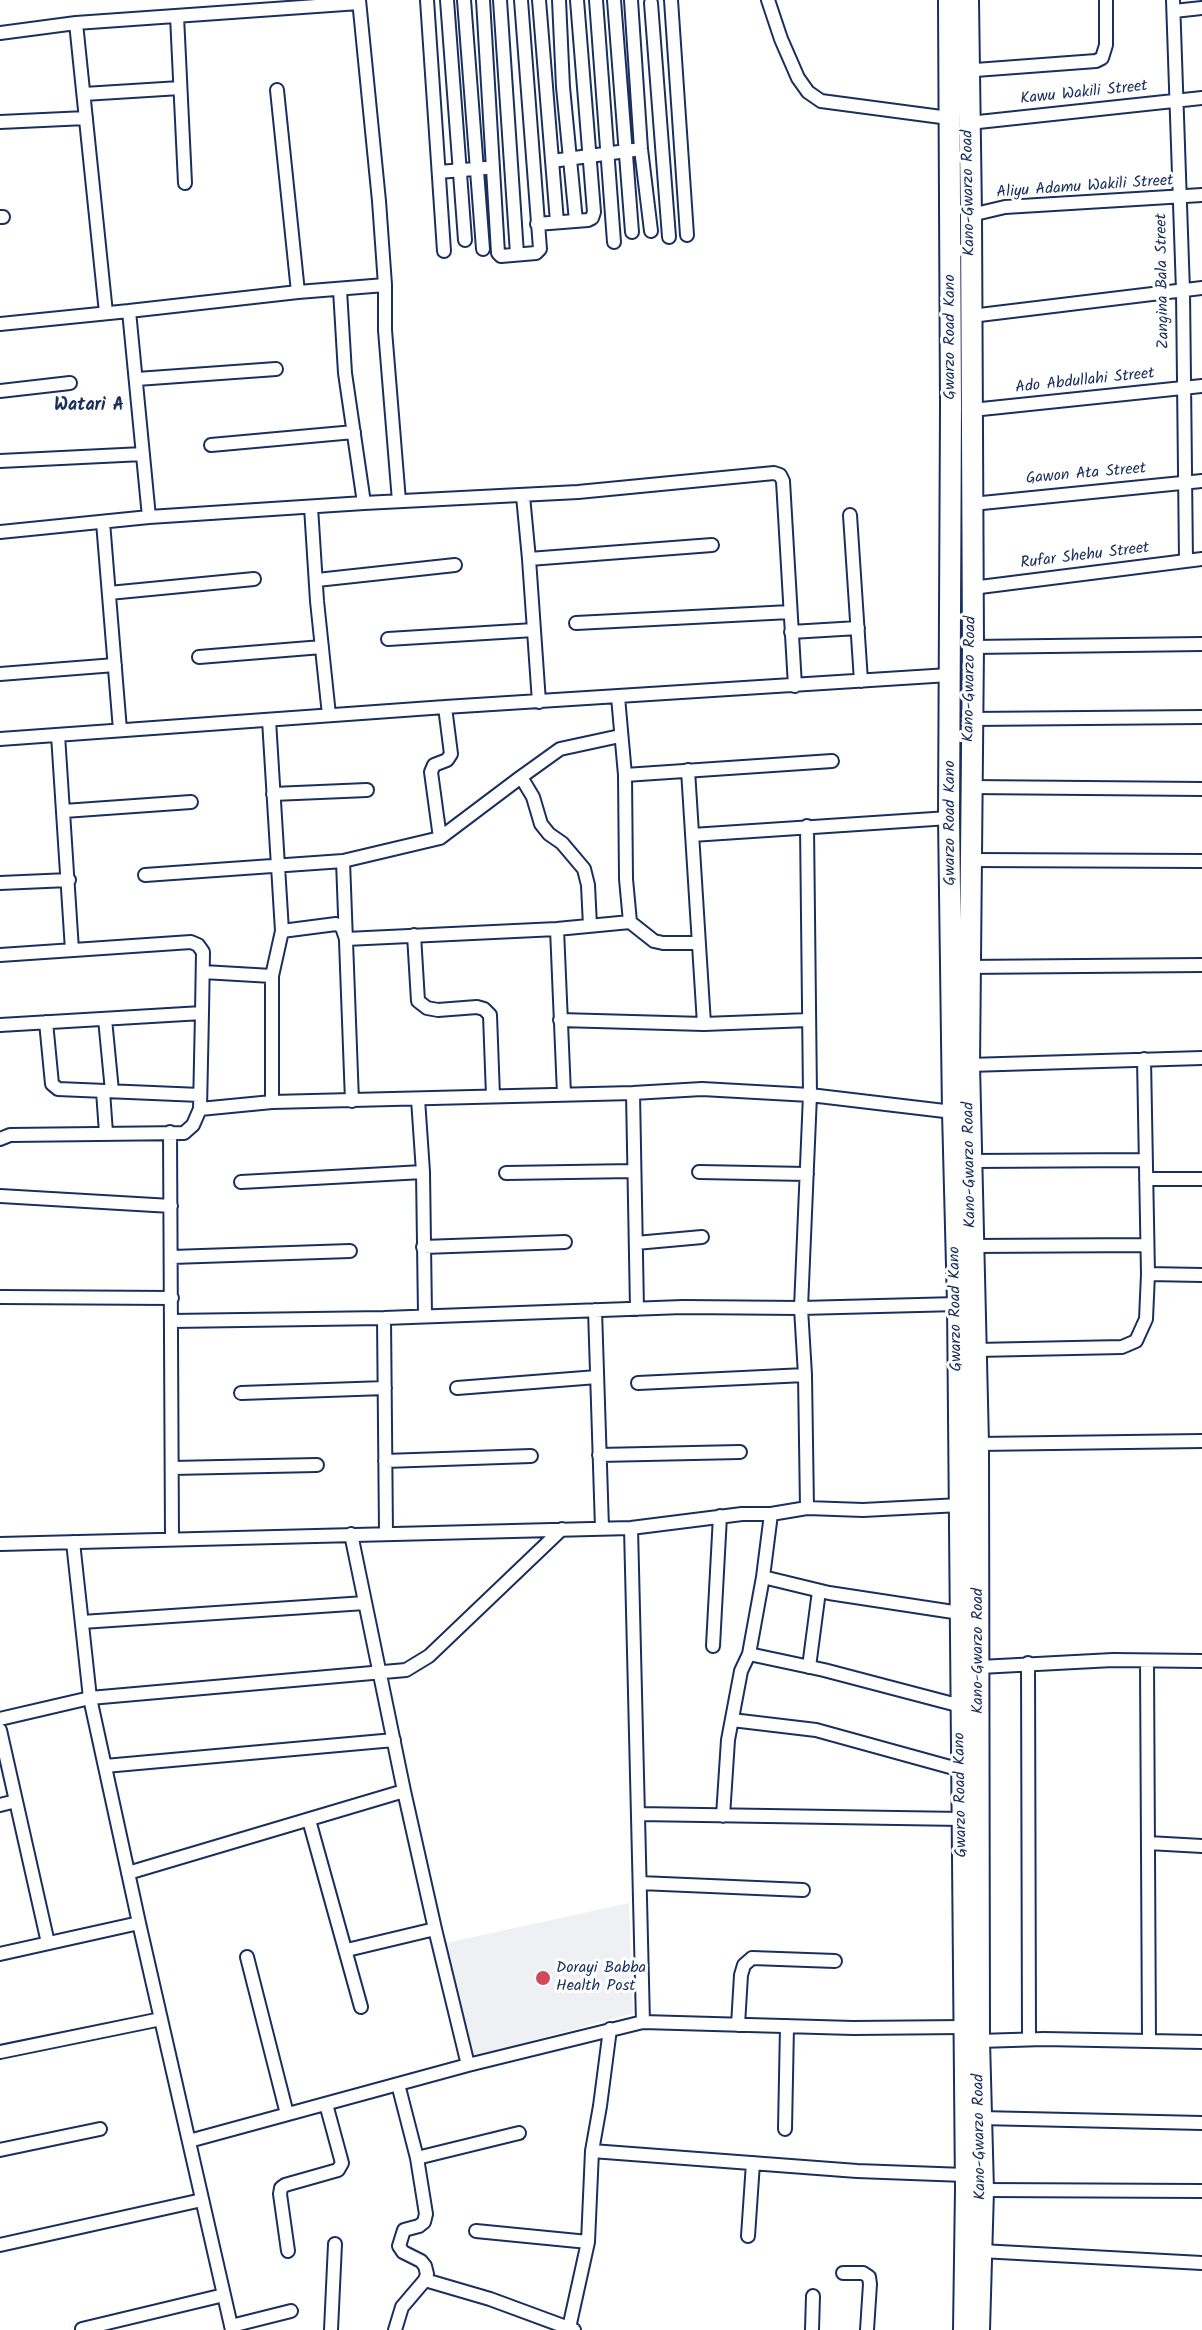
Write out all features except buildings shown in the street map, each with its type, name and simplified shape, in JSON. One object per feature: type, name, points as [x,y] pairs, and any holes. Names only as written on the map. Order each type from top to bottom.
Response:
[{"type":"main road","name":"Gwarzo Road Kano","points":[[948,0],[958,71],[949,118],[950,818],[960,967],[952,1112],[958,1304],[962,1820],[971,1930],[963,2027],[964,2330]]},
{"type":"main road","name":"Kano-Gwarzo Road","points":[[968,0],[958,71],[969,123],[973,647],[970,860],[960,967],[969,1065],[978,1444],[980,1667],[971,1930],[979,2041],[983,2190],[980,2330]]},
{"type":"street","points":[[427,0],[444,251]]},
{"type":"street","points":[[447,0],[465,240]]},
{"type":"street","points":[[464,0],[483,249]]},
{"type":"street","points":[[483,0],[498,253],[501,256],[539,252],[521,0]]},
{"type":"street","points":[[500,0],[517,254]]},
{"type":"street","points":[[539,0],[557,222]]},
{"type":"street","points":[[558,0],[563,87],[576,221]]},
{"type":"street","points":[[537,224],[592,218],[594,212],[577,0]]},
{"type":"street","points":[[596,0],[614,242]]},
{"type":"street","points":[[614,0],[632,232]]},
{"type":"street","points":[[768,0],[781,39],[798,78],[808,92],[821,101],[949,118]]},
{"type":"street","points":[[958,71],[1095,61],[1102,58],[1106,45],[1106,0]]},
{"type":"street","points":[[0,33],[76,23],[177,16],[262,5],[359,1],[375,156],[385,285],[385,330],[399,501]]},
{"type":"street","points":[[651,231],[641,149],[632,2],[671,1],[687,235]]},
{"type":"street","points":[[651,3],[669,237]]},
{"type":"street","points":[[1174,6],[1202,8]]},
{"type":"street","name":"Zangina Bala Street","points":[[1174,6],[1183,291],[1186,561]]},
{"type":"street","points":[[177,16],[185,183]]},
{"type":"street","points":[[76,23],[106,313]]},
{"type":"street","points":[[581,50],[636,43]]},
{"type":"street","points":[[431,66],[486,61]]},
{"type":"street","points":[[528,91],[584,85]]},
{"type":"street","points":[[84,93],[180,88]]},
{"type":"street","points":[[277,90],[298,292]]},
{"type":"street","name":"Kawu Wakili Street","points":[[969,123],[1202,98]]},
{"type":"street","points":[[0,122],[86,118]]},
{"type":"street","points":[[552,161],[641,149]]},
{"type":"street","points":[[439,172],[493,167]]},
{"type":"street","name":"Aliyu Adamu Wakili Street","points":[[971,215],[1005,207],[1202,195]]},
{"type":"street","points":[[0,324],[298,292],[385,285]]},
{"type":"street","points":[[971,316],[1164,295],[1202,288]]},
{"type":"street","points":[[340,290],[345,373],[364,503]]},
{"type":"street","points":[[129,311],[149,517]]},
{"type":"street","points":[[137,379],[276,369]]},
{"type":"street","points":[[0,391],[70,383]]},
{"type":"street","name":"Ado Abdullahi Street","points":[[972,411],[1202,386]]},
{"type":"street","points":[[211,445],[354,432]]},
{"type":"street","points":[[0,461],[143,454]]},
{"type":"street","points":[[0,532],[149,517],[399,501],[523,496],[774,473],[780,475],[783,481],[795,686]]},
{"type":"street","name":"Gawon Ata Street","points":[[972,504],[1202,481]]},
{"type":"street","points":[[523,496],[539,702]]},
{"type":"street","points":[[311,507],[330,715]]},
{"type":"street","points":[[850,515],[861,681]]},
{"type":"street","points":[[103,522],[120,730]]},
{"type":"street","points":[[529,559],[712,545]]},
{"type":"street","name":"Rufar Shehu Street","points":[[972,588],[1202,559]]},
{"type":"street","points":[[317,580],[455,565]]},
{"type":"street","points":[[109,593],[254,579]]},
{"type":"street","points":[[576,623],[790,612]]},
{"type":"street","points":[[791,632],[858,628]]},
{"type":"street","points":[[388,639],[534,630]]},
{"type":"street","points":[[973,647],[1202,644]]},
{"type":"street","points":[[199,657],[322,646]]},
{"type":"street","points":[[0,674],[115,665]]},
{"type":"street","points":[[0,739],[445,707],[949,675]]},
{"type":"street","points":[[618,697],[625,775],[626,879],[630,922]]},
{"type":"street","points":[[440,838],[431,772],[434,765],[447,760],[451,754],[445,707]]},
{"type":"street","points":[[971,719],[1202,717]]},
{"type":"street","points":[[269,720],[282,931],[272,976],[272,1102]]},
{"type":"street","points":[[58,735],[72,950]]},
{"type":"street","points":[[145,875],[344,861],[440,838],[560,749],[621,736]]},
{"type":"street","points":[[625,775],[832,761]]},
{"type":"street","points":[[688,770],[704,1024]]},
{"type":"street","points":[[521,777],[533,797],[542,824],[584,869],[590,926]]},
{"type":"street","points":[[970,787],[1202,789]]},
{"type":"street","points":[[273,794],[367,790]]},
{"type":"street","points":[[64,811],[191,802]]},
{"type":"street","points":[[692,835],[950,818]]},
{"type":"street","points":[[807,826],[810,1095],[801,1308],[805,1375],[807,1508]]},
{"type":"street","points":[[970,860],[1202,861]]},
{"type":"street","points":[[344,861],[352,1101]]},
{"type":"street","points":[[0,883],[69,880]]},
{"type":"street","points":[[346,939],[557,929],[630,922],[654,941],[699,943]]},
{"type":"street","points":[[282,931],[336,924],[342,927],[346,939]]},
{"type":"street","points":[[557,929],[564,1094]]},
{"type":"street","points":[[414,935],[418,1001],[427,1008],[438,1010],[477,1007],[484,1009],[490,1015],[494,1096]]},
{"type":"street","points":[[0,954],[191,942],[198,945],[203,952],[200,1109],[193,1125],[184,1133],[10,1136],[0,1139]]},
{"type":"street","points":[[960,967],[1202,965]]},
{"type":"street","points":[[203,972],[272,976]]},
{"type":"street","points":[[0,1025],[202,1013]]},
{"type":"street","points":[[105,1019],[106,1134]]},
{"type":"street","points":[[560,1020],[704,1024],[809,1020]]},
{"type":"street","points":[[46,1022],[52,1084],[58,1089],[200,1095]]},
{"type":"street","points":[[969,1065],[1202,1058]]},
{"type":"street","points":[[976,1350],[1122,1347],[1136,1341],[1146,1319],[1148,1274],[1144,1059]]},
{"type":"street","points":[[200,1109],[272,1102],[633,1093],[702,1089],[810,1095],[952,1112]]},
{"type":"street","points":[[633,1093],[637,1309]]},
{"type":"street","points":[[417,1099],[423,1172],[425,1315]]},
{"type":"street","points":[[170,1132],[172,1539]]},
{"type":"street","points":[[971,1161],[1145,1160]]},
{"type":"street","points":[[506,1173],[633,1171]]},
{"type":"street","points":[[241,1182],[423,1172]]},
{"type":"street","points":[[699,1172],[807,1174]]},
{"type":"street","points":[[1146,1179],[1202,1179]]},
{"type":"street","points":[[0,1196],[171,1206]]},
{"type":"street","points":[[636,1243],[702,1237]]},
{"type":"street","points":[[423,1247],[565,1242]]},
{"type":"street","points":[[974,1246],[1147,1245]]},
{"type":"street","points":[[172,1257],[350,1251]]},
{"type":"street","points":[[1148,1274],[1202,1275]]},
{"type":"street","points":[[0,1297],[172,1298]]},
{"type":"street","points":[[172,1321],[384,1318],[683,1307],[801,1308],[958,1304]]},
{"type":"street","points":[[595,1310],[602,1528]]},
{"type":"street","points":[[384,1318],[386,1533]]},
{"type":"street","points":[[638,1383],[805,1375]]},
{"type":"street","points":[[456,1388],[597,1377]]},
{"type":"street","points":[[242,1393],[385,1388]]},
{"type":"street","points":[[978,1444],[1202,1441]]},
{"type":"street","points":[[599,1455],[740,1452]]},
{"type":"street","points":[[385,1461],[531,1456]]},
{"type":"street","points":[[172,1468],[317,1465]]},
{"type":"street","points":[[0,1544],[631,1528],[720,1516],[771,1514],[807,1508],[863,1510],[960,1505]]},
{"type":"street","points":[[723,1816],[732,1720],[741,1671],[749,1654],[763,1577],[771,1514]]},
{"type":"street","points":[[713,1646],[720,1516]]},
{"type":"street","points":[[631,1528],[643,2022]]},
{"type":"street","points":[[0,1719],[90,1698],[406,1670],[429,1656],[562,1529]]},
{"type":"street","points":[[351,1534],[404,1791],[468,2065]]},
{"type":"street","points":[[73,1542],[90,1698],[232,2328],[291,2311]]},
{"type":"street","points":[[763,1577],[819,1591],[960,1613]]},
{"type":"street","points":[[809,1667],[819,1591]]},
{"type":"street","points":[[82,1622],[365,1603]]},
{"type":"street","points":[[749,1654],[961,1706]]},
{"type":"street","points":[[1147,1661],[1149,2041]]},
{"type":"street","points":[[980,1667],[1028,1663],[1202,1661]]},
{"type":"street","points":[[1028,1663],[1029,2039]]},
{"type":"street","points":[[732,1720],[816,1730],[961,1770]]},
{"type":"street","points":[[0,1730],[48,1943]]},
{"type":"street","points":[[105,1766],[393,1740]]},
{"type":"street","points":[[128,1873],[404,1791]]},
{"type":"street","points":[[0,1805],[16,1801]]},
{"type":"street","points":[[638,1815],[962,1820]]},
{"type":"street","points":[[309,1820],[361,2007]]},
{"type":"street","points":[[1148,1843],[1202,1846]]},
{"type":"street","points":[[640,1883],[803,1890]]},
{"type":"street","points":[[0,1953],[139,1923]]},
{"type":"street","points":[[347,1950],[435,1929]]},
{"type":"street","points":[[246,1957],[287,2114]]},
{"type":"street","points":[[738,2025],[741,1975],[744,1965],[752,1959],[835,1961]]},
{"type":"street","points":[[0,2052],[161,2019]]},
{"type":"street","points":[[189,2141],[468,2065],[643,2022],[853,2028],[963,2027]]},
{"type":"street","points":[[785,2129],[787,2026]]},
{"type":"street","points":[[425,2280],[490,2299],[571,2329],[588,2242],[592,2151],[610,2029]]},
{"type":"street","points":[[979,2041],[1029,2039],[1202,2042]]},
{"type":"street","points":[[395,2330],[402,2307],[425,2280],[427,2274],[421,2261],[403,2252],[399,2246],[404,2230],[419,2226],[424,2222],[426,2214],[417,2158],[398,2084]]},
{"type":"street","points":[[288,2251],[281,2188],[338,2170],[341,2167],[342,2163],[326,2104]]},
{"type":"street","points":[[980,2118],[1202,2123]]},
{"type":"street","points":[[0,2150],[100,2129]]},
{"type":"street","points":[[417,2158],[519,2133]]},
{"type":"street","points":[[592,2151],[912,2174],[965,2175]]},
{"type":"street","points":[[748,2236],[753,2163]]},
{"type":"street","points":[[983,2190],[1202,2191]]},
{"type":"street","points":[[0,2245],[202,2200]]},
{"type":"street","points":[[476,2231],[588,2242]]},
{"type":"street","points":[[331,2330],[335,2244]]},
{"type":"street","points":[[981,2251],[1202,2263]]},
{"type":"street","points":[[843,2273],[863,2273],[869,2277],[867,2330]]},
{"type":"street","points":[[82,2329],[224,2295]]},
{"type":"street","points":[[812,2330],[813,2296]]},
{"type":"shaded area","name":"Dorayi Babba Health Post","points":[[629,1903],[633,2013],[472,2057],[446,1943]]},
{"type":"place","name":"Dorayi Babba Health Post","points":[[543,1978]]},
{"type":"district","name":"Watari A","points":[[89,407]]}]
